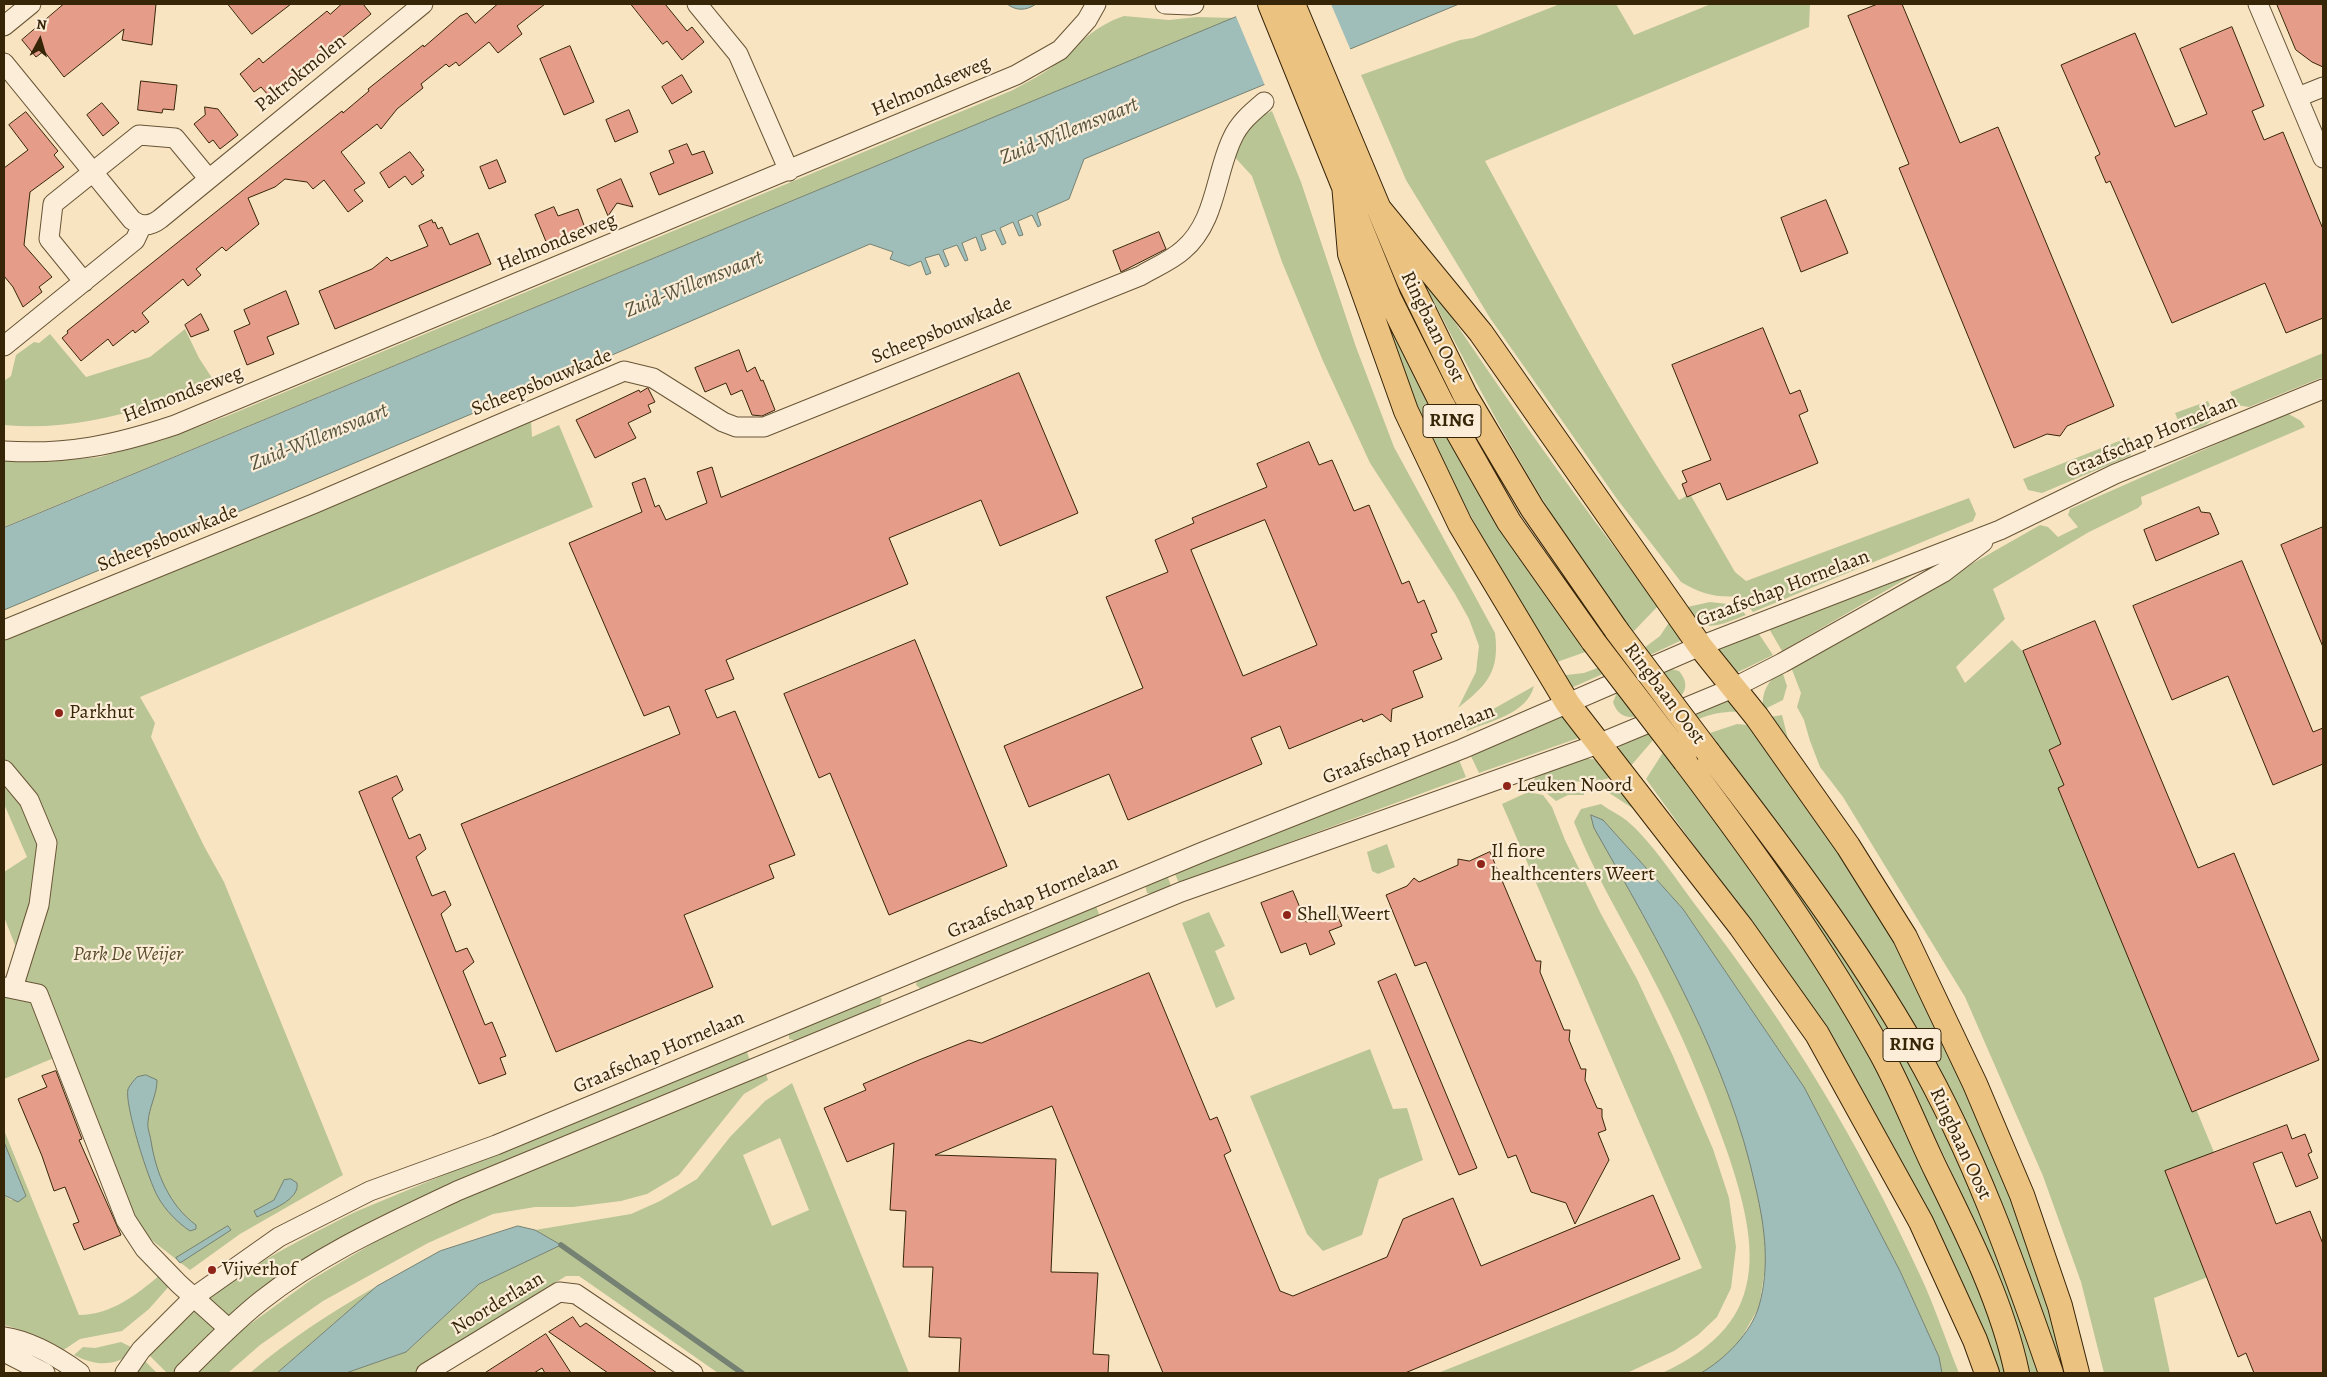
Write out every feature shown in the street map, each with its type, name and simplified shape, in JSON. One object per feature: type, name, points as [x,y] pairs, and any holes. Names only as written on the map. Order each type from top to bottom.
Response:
[{"type":"main road","name":"Ringbaan Oost","points":[[1270,4],[1354,180],[1376,205],[1410,283],[1465,396],[1532,508],[1617,631],[1767,828],[1847,939],[1916,1050],[1970,1157],[2051,1373]]},
{"type":"main road","name":"Ringbaan Oost","points":[[1293,4],[1354,180],[1389,298],[1442,404],[1509,522],[1593,641],[1744,838],[1815,942],[1882,1054],[1972,1241],[2001,1318],[2017,1373]]},
{"type":"main road","points":[[1354,180],[1350,254],[1406,410],[1460,524],[1568,704],[1741,927],[1817,1034],[1921,1222],[1975,1340],[1987,1373]]},
{"type":"main road","points":[[1376,205],[1481,332],[1700,646],[1757,718],[1848,846],[1905,937],[1975,1084],[2022,1195],[2060,1306],[2077,1373]]},
{"type":"street","points":[[4,26],[32,4]]},
{"type":"street","name":"Paltrokmolen","points":[[142,225],[154,223],[423,4]]},
{"type":"street","points":[[697,4],[738,54],[789,172]]},
{"type":"street","name":"Helmondseweg","points":[[4,451],[61,451],[93,448],[130,440],[174,425],[789,172],[1016,76],[1060,50],[1087,20],[1096,4]]},
{"type":"street","points":[[1165,4],[1194,4]]},
{"type":"street","points":[[2258,4],[2323,158]]},
{"type":"street","points":[[4,63],[132,220],[142,225],[135,240],[4,346]]},
{"type":"street","points":[[2298,97],[2323,87]]},
{"type":"street","name":"Scheepsbouwkade","points":[[4,630],[313,504],[624,372],[653,378],[723,422],[736,427],[764,427],[1140,276],[1183,250],[1202,226],[1217,188],[1231,140],[1246,116],[1264,102]]},
{"type":"street","points":[[84,282],[49,240],[52,204],[139,135],[175,138],[208,178]]},
{"type":"street","name":"Graafschap Hornelaan","points":[[126,1373],[141,1350],[194,1297],[279,1237],[370,1191],[496,1145],[1205,851],[1568,704],[1700,646],[2000,530],[2115,474],[2323,389]]},
{"type":"street","name":"Graafschap Hornelaan","points":[[184,1373],[263,1299],[326,1258],[385,1225],[457,1191],[1181,892],[1598,744],[1733,688],[1782,663],[1944,572],[2000,530]]},
{"type":"street","points":[[4,770],[29,800],[47,843],[39,905],[8,987],[38,994],[126,1220],[145,1249],[229,1329]]},
{"type":"street","name":"Noorderlaan","points":[[426,1373],[559,1292],[576,1294],[690,1372]]},
{"type":"street","points":[[4,1337],[17,1339],[63,1361],[80,1373]]},
{"type":"street","points":[[4,1352],[46,1373]]},
{"type":"green space","points":[[1560,4],[1616,4],[1634,35],[1711,4],[1810,4],[1809,27],[1485,161],[1578,332],[1627,417],[1679,500],[1690,494],[1735,572],[1746,581],[1969,498],[1976,514],[1973,521],[1753,612],[1740,596],[1709,594],[1695,590],[1681,582],[1617,499],[1490,318],[1406,180],[1361,75],[1460,40],[1473,38]]},
{"type":"green space","points":[[1124,16],[1169,20],[1197,17],[1234,18],[4,527],[4,460],[45,462],[100,457],[163,440],[227,416],[1013,90],[1052,67],[1095,30]]},
{"type":"green space","points":[[1272,111],[1301,182],[1356,347],[1394,447],[1495,633],[1496,646],[1493,668],[1477,692],[1458,708],[1476,672],[1479,646],[1469,619],[1455,594],[1370,463],[1323,361],[1282,262],[1252,176],[1231,153],[1247,128]]},
{"type":"green space","points":[[1411,257],[1501,390],[1563,477],[1659,605],[1633,632],[1570,543],[1513,450]]},
{"type":"green space","points":[[1370,290],[1591,650],[1557,662],[1512,588],[1455,487],[1413,398]]},
{"type":"green space","points":[[185,329],[199,358],[216,384],[159,404],[78,423],[41,426],[4,425],[4,381],[11,376],[16,355],[34,342],[39,343],[50,334],[86,377],[150,357]]},
{"type":"green space","points":[[2323,353],[2323,377],[2249,407],[2236,405],[2230,392]]},
{"type":"green space","points":[[2208,401],[2214,415],[2209,423],[2196,429],[2181,428],[2175,413]]},
{"type":"green space","points":[[2287,413],[2301,421],[2305,427],[2141,497],[2142,504],[2138,508],[2089,532],[1993,589],[2005,619],[1956,667],[1965,683],[2012,640],[2027,656],[2065,748],[2067,791],[2064,792],[2231,1193],[2218,1273],[2154,1298],[2170,1373],[2104,1373],[2081,1282],[2043,1176],[1965,997],[1843,797],[1820,767],[1804,720],[1797,707],[1801,693],[1791,667],[2040,525],[2048,527],[2058,537],[2078,527],[2068,515],[2070,509]]},
{"type":"green space","name":"Park De Weijer","points":[[531,420],[532,437],[559,425],[593,507],[140,697],[155,723],[151,737],[204,846],[224,882],[343,1175],[240,1234],[190,1270],[141,1232],[92,1117],[68,1052],[4,1079],[4,997],[9,994],[17,950],[4,917],[4,872],[27,857],[4,804],[4,639]]},
{"type":"green space","points":[[2129,437],[2134,449],[2130,456],[2042,493],[2028,490],[2023,479]]},
{"type":"green space","points":[[1961,547],[1782,651],[1768,627]]},
{"type":"green space","points":[[1710,602],[1737,605],[1746,615],[1713,626],[1706,626],[1695,621],[1687,607]]},
{"type":"green space","points":[[1670,621],[1681,637],[1680,641],[1650,655],[1644,648],[1660,636]]},
{"type":"green space","points":[[1757,631],[1773,655],[1730,676],[1712,650]]},
{"type":"green space","points":[[1600,667],[1605,673],[1571,688],[1557,676],[1584,673]]},
{"type":"green space","points":[[1668,668],[1679,671],[1683,677],[1685,687],[1681,696],[1661,670]]},
{"type":"green space","points":[[1782,671],[1787,686],[1783,700],[1763,710],[1763,698],[1766,687]]},
{"type":"green space","points":[[1534,686],[1530,696],[1516,710],[1467,731],[1465,725]]},
{"type":"green space","points":[[1618,690],[1637,716],[1629,717],[1622,715],[1616,709],[1613,702]]},
{"type":"green space","points":[[1722,699],[1730,700],[1742,712],[1720,713],[1699,719],[1694,712]]},
{"type":"green space","points":[[1566,710],[1587,735],[1479,773],[1468,750]]},
{"type":"green space","points":[[1782,715],[1794,763],[1764,718]]},
{"type":"green space","points":[[1737,724],[1748,725],[1759,732],[1905,956],[2005,1165],[2069,1373],[2059,1373],[2006,1227],[1751,791],[1710,733]]},
{"type":"green space","points":[[1648,731],[1654,739],[1629,768],[1618,752],[1620,745]]},
{"type":"green space","points":[[1664,751],[1801,939],[1881,1068],[1966,1243],[2010,1373],[1995,1373],[1954,1271],[1909,1176],[1857,1081],[1800,992],[1646,779]]},
{"type":"green space","points":[[1457,755],[1466,777],[1179,883],[1174,872]]},
{"type":"green space","points":[[1581,758],[1601,760],[1618,775],[1597,781],[1533,782],[1537,773]]},
{"type":"green space","points":[[1708,767],[1840,946],[1905,1055],[1954,1153],[1999,1255],[2039,1373],[2029,1373],[2020,1343],[1981,1239],[1947,1162],[1892,1050],[1704,770]]},
{"type":"green space","points":[[1625,782],[1657,824],[1603,789]]},
{"type":"green space","points":[[1544,791],[1584,793],[1584,795],[1568,795],[1556,801]]},
{"type":"green space","points":[[1528,792],[1543,795],[1552,807],[1565,840],[1601,914],[1637,979],[1673,1056],[1713,1149],[1729,1198],[1736,1247],[1731,1288],[1717,1317],[1698,1335],[1674,1351],[1627,1373],[1438,1373],[1702,1268],[1502,804]]},
{"type":"green space","points":[[1601,804],[1626,820],[1655,851],[1732,954],[1792,1041],[1873,1179],[1925,1287],[1959,1373],[1942,1373],[1939,1357],[1900,1271],[1804,1087],[1683,909],[1603,820],[1718,1065],[1749,1155],[1763,1220],[1766,1262],[1759,1307],[1738,1344],[1715,1365],[1701,1373],[1662,1373],[1702,1350],[1725,1329],[1734,1316],[1746,1287],[1749,1271],[1749,1237],[1733,1169],[1697,1073],[1671,1013],[1594,866],[1574,822],[1581,809]]},
{"type":"green space","points":[[1387,844],[1395,867],[1378,874],[1372,871],[1367,852]]},
{"type":"green space","points":[[1167,875],[1171,886],[1151,894],[1147,893],[1145,885]]},
{"type":"green space","points":[[1096,906],[1099,914],[1097,916],[922,990],[916,985],[917,979]]},
{"type":"green space","points":[[1209,912],[1225,946],[1215,951],[1235,999],[1216,1008],[1182,923]]},
{"type":"green space","points":[[879,996],[882,999],[879,1007],[798,1041],[789,1039],[789,1034],[793,1030]]},
{"type":"green space","points":[[746,1049],[750,1061],[455,1183],[375,1219],[298,1265],[176,1373],[167,1373],[147,1353],[219,1291],[258,1264],[313,1233],[355,1212]]},
{"type":"green space","points":[[1370,1049],[1393,1109],[1407,1108],[1423,1160],[1379,1179],[1362,1235],[1323,1251],[1307,1234],[1250,1096]]},
{"type":"green space","points":[[766,1074],[768,1080],[744,1094],[679,1175],[647,1194],[621,1201],[573,1207],[535,1207],[493,1214],[428,1243],[323,1301],[260,1345],[228,1373],[195,1373],[235,1335],[311,1280],[407,1223],[511,1176]]},
{"type":"green space","points":[[792,1083],[909,1373],[718,1373],[579,1276],[566,1276],[414,1373],[346,1373],[406,1352],[479,1284],[561,1245],[535,1230],[631,1214],[660,1201],[697,1179],[730,1137],[765,1101]],"holes":[[[780,1138],[809,1210],[772,1226],[743,1155]]]},
{"type":"green space","points":[[4,1130],[79,1315],[102,1312],[112,1308],[142,1290],[160,1275],[171,1284],[149,1309],[122,1331],[80,1339],[62,1351],[18,1329],[4,1325],[4,1195],[11,1200],[26,1196],[4,1142]]},
{"type":"green space","points":[[377,1286],[277,1373],[250,1373],[311,1326]]},
{"type":"green space","points":[[121,1342],[135,1349],[121,1360],[98,1363],[74,1355],[83,1347],[95,1348]]},
{"type":"green space","points":[[142,1358],[157,1373],[130,1373]]},
{"type":"water","points":[[1007,4],[1036,4],[1029,8],[1021,9]]},
{"type":"water","name":"Zuid-Willemsvaart","points":[[1267,4],[1459,4],[1084,159],[1069,199],[1037,213],[1041,225],[1038,227],[1032,215],[1018,221],[1023,235],[1019,236],[1013,222],[1000,228],[1006,243],[1002,245],[995,230],[981,235],[986,249],[981,251],[976,237],[962,243],[968,260],[965,261],[957,245],[943,250],[949,265],[945,267],[939,254],[925,258],[931,273],[926,275],[921,261],[909,266],[890,259],[893,252],[870,244],[612,355],[4,610],[4,528]]},
{"type":"water","points":[[1591,815],[1603,820],[1683,909],[1804,1087],[1900,1271],[1939,1357],[1942,1373],[1701,1373],[1728,1353],[1736,1344],[1750,1326],[1759,1306],[1764,1277],[1765,1248],[1759,1204],[1744,1141],[1710,1048],[1666,958],[1594,828]]},
{"type":"water","points":[[146,1075],[157,1080],[148,1124],[156,1165],[171,1198],[178,1208],[196,1225],[196,1229],[190,1231],[172,1216],[158,1197],[138,1143],[130,1110],[128,1089],[137,1077]]},
{"type":"water","points":[[4,1142],[26,1196],[18,1202],[4,1195]]},
{"type":"water","points":[[291,1179],[297,1183],[297,1189],[294,1194],[283,1204],[257,1217],[254,1211],[274,1200],[284,1180]]},
{"type":"water","points":[[228,1226],[231,1230],[180,1263],[176,1258]]},
{"type":"water","points":[[518,1226],[535,1230],[561,1245],[479,1284],[406,1352],[346,1373],[277,1373],[377,1286],[440,1251]]},
{"type":"pier","points":[[1261,4],[1331,4],[1351,51],[1266,88],[1235,14]]},
{"type":"building","points":[[64,4],[156,4],[152,45],[122,40],[124,29],[64,77],[44,51],[36,57],[22,40]]},
{"type":"building","points":[[228,4],[291,4],[252,34]]},
{"type":"building","points":[[342,4],[363,4],[371,14],[273,95],[269,96],[261,87],[254,92],[240,74],[259,58],[263,63],[327,11],[330,14]]},
{"type":"building","points":[[498,4],[545,4],[517,26],[522,34],[498,53],[489,42],[459,66],[456,62],[449,67],[446,64],[421,84],[423,88],[397,109],[381,129],[377,124],[341,152],[365,183],[354,190],[363,201],[348,212],[324,180],[313,189],[307,182],[285,179],[275,187],[248,198],[259,224],[226,251],[222,247],[196,269],[201,275],[188,286],[183,279],[142,313],[149,322],[135,333],[133,330],[113,346],[108,339],[81,361],[62,338],[68,333],[67,331],[342,111],[343,113],[369,91],[368,89],[423,45],[424,47],[460,16],[467,13],[475,23]]},
{"type":"building","points":[[631,4],[665,4],[687,31],[692,27],[704,42],[682,60],[667,41],[663,44]]},
{"type":"building","points":[[1878,4],[1902,4],[1960,143],[1998,127],[2114,406],[2067,426],[2060,436],[2047,434],[2014,448],[1899,168],[1909,164],[1848,16]]},
{"type":"building","points":[[2277,4],[2323,4],[2323,67],[2312,62],[2296,50]]},
{"type":"building","points":[[2232,27],[2264,106],[2252,111],[2264,140],[2283,132],[2323,229],[2323,318],[2286,333],[2265,283],[2172,323],[2110,181],[2106,183],[2095,157],[2100,154],[2061,65],[2135,33],[2175,127],[2207,114],[2180,49]]},
{"type":"building","points":[[570,46],[594,102],[564,115],[540,59]]},
{"type":"building","points":[[682,75],[692,92],[672,104],[662,87]]},
{"type":"building","points":[[141,81],[177,85],[174,110],[163,109],[162,113],[138,110]]},
{"type":"building","points":[[102,103],[119,123],[103,136],[87,115]]},
{"type":"building","points":[[205,107],[218,109],[238,135],[220,149],[213,140],[209,143],[194,124],[205,115]]},
{"type":"building","points":[[629,110],[638,132],[615,142],[606,120]]},
{"type":"building","points":[[26,112],[58,151],[54,155],[64,167],[30,192],[24,245],[52,277],[39,287],[42,292],[23,307],[13,287],[4,276],[4,168],[28,150],[9,125]]},
{"type":"building","points":[[687,144],[692,155],[704,151],[713,173],[659,195],[650,173],[674,163],[669,151]]},
{"type":"building","points":[[410,152],[424,170],[421,172],[424,176],[412,185],[405,176],[389,188],[380,173]]},
{"type":"building","points":[[497,160],[506,182],[489,189],[480,167]]},
{"type":"building","points":[[621,179],[633,207],[617,203],[608,216],[597,190]]},
{"type":"building","points":[[1826,200],[1848,253],[1801,272],[1781,218]]},
{"type":"building","points":[[554,207],[558,216],[578,209],[585,228],[547,244],[535,215]]},
{"type":"building","points":[[432,220],[438,229],[442,227],[450,245],[478,233],[491,264],[335,329],[319,291],[372,269],[387,257],[391,261],[428,246],[419,226]]},
{"type":"building","points":[[1159,232],[1166,249],[1121,272],[1113,251]]},
{"type":"building","points":[[286,291],[299,324],[267,337],[274,354],[247,365],[234,331],[250,324],[244,310]]},
{"type":"building","points":[[201,314],[209,330],[191,337],[185,325]]},
{"type":"building","points":[[1763,328],[1790,394],[1800,390],[1808,411],[1799,415],[1818,463],[1727,500],[1720,483],[1687,497],[1682,484],[1687,482],[1682,471],[1711,460],[1672,365]]},
{"type":"building","points":[[739,350],[747,372],[755,367],[761,381],[763,380],[775,410],[762,416],[752,415],[742,390],[731,395],[726,383],[705,392],[695,368]]},
{"type":"building","points":[[1019,373],[1078,513],[1000,546],[981,500],[889,538],[908,584],[726,660],[734,679],[705,690],[717,718],[735,711],[795,855],[769,865],[774,878],[684,915],[713,987],[556,1052],[461,824],[680,734],[669,706],[644,716],[569,543],[642,512],[632,483],[645,478],[655,507],[659,505],[666,520],[707,503],[697,472],[712,467],[721,497]]},
{"type":"building","points":[[648,388],[655,402],[648,405],[651,412],[628,423],[636,438],[595,458],[576,420],[639,390],[640,392]]},
{"type":"building","points":[[1309,442],[1319,465],[1332,460],[1354,511],[1369,505],[1402,584],[1409,581],[1418,603],[1424,600],[1437,632],[1431,634],[1442,659],[1413,671],[1423,697],[1392,709],[1391,722],[1382,714],[1363,722],[1362,719],[1289,749],[1280,726],[1251,738],[1262,764],[1128,820],[1109,774],[1029,807],[1004,746],[1143,688],[1106,597],[1168,572],[1155,540],[1194,523],[1192,518],[1267,487],[1257,464]],"holes":[[[1265,520],[1317,645],[1243,676],[1191,550]]]},
{"type":"building","points":[[2199,507],[2201,512],[2210,513],[2219,534],[2156,561],[2144,530]]},
{"type":"building","points":[[2323,527],[2323,647],[2281,545]]},
{"type":"building","points":[[2242,561],[2313,732],[2323,728],[2323,764],[2273,785],[2228,676],[2172,700],[2133,606]]},
{"type":"building","points":[[2095,621],[2198,868],[2234,853],[2319,1060],[2192,1112],[2058,788],[2064,785],[2049,750],[2061,744],[2023,651]]},
{"type":"building","points":[[915,640],[1007,866],[889,915],[830,773],[819,778],[784,694]]},
{"type":"building","points":[[397,776],[403,790],[392,798],[409,839],[420,834],[426,849],[416,857],[432,896],[445,891],[451,905],[441,914],[456,952],[467,948],[474,962],[463,971],[485,1025],[492,1022],[506,1056],[500,1058],[506,1074],[479,1084],[359,792]]},
{"type":"building","points":[[1490,852],[1536,961],[1541,961],[1540,972],[1564,1030],[1570,1030],[1569,1040],[1581,1069],[1586,1069],[1585,1080],[1597,1108],[1602,1109],[1606,1130],[1598,1133],[1609,1160],[1575,1224],[1566,1203],[1531,1192],[1516,1155],[1508,1158],[1426,962],[1415,966],[1386,895],[1407,886],[1414,878],[1419,882],[1458,865],[1458,859],[1469,861]]},
{"type":"building","points":[[1293,891],[1306,922],[1335,910],[1342,926],[1329,931],[1335,944],[1310,955],[1306,943],[1281,953],[1261,903]]},
{"type":"building","points":[[1149,973],[1210,1120],[1217,1117],[1231,1151],[1224,1155],[1280,1291],[1293,1296],[1387,1257],[1403,1219],[1453,1198],[1481,1266],[1653,1195],[1680,1259],[1405,1373],[1163,1373],[1052,1106],[935,1155],[1056,1159],[1051,1272],[1098,1273],[1093,1354],[1109,1355],[1108,1373],[959,1373],[961,1338],[929,1337],[933,1267],[903,1267],[906,1211],[890,1210],[894,1143],[847,1162],[824,1108],[866,1090],[863,1084],[919,1060],[969,1040],[981,1043]]},
{"type":"building","points":[[1396,974],[1477,1168],[1459,1175],[1378,982]]},
{"type":"building","points":[[56,1071],[82,1139],[79,1140],[121,1235],[84,1250],[73,1224],[79,1222],[65,1187],[54,1191],[42,1156],[18,1099],[47,1087],[42,1076]]},
{"type":"building","points":[[2287,1125],[2292,1139],[2305,1134],[2312,1152],[2308,1154],[2318,1178],[2296,1187],[2282,1152],[2253,1163],[2276,1224],[2310,1211],[2323,1244],[2323,1373],[2254,1373],[2246,1353],[2238,1357],[2165,1171]]},
{"type":"building","points":[[573,1317],[580,1327],[586,1323],[657,1373],[608,1373],[549,1332]]},
{"type":"building","points":[[546,1334],[571,1373],[545,1373],[542,1368],[534,1373],[485,1373]]},
{"type":"waterway","points":[[561,1245],[742,1373]]},
{"type":"place","name":"Parkhut","points":[[59,713]]},
{"type":"place","name":"Leuken Noord","points":[[1507,786]]},
{"type":"place","name":"Il fiore healthcenters Weert","points":[[1481,864]]},
{"type":"place","name":"Shell Weert","points":[[1287,915]]},
{"type":"place","name":"Vijverhof","points":[[212,1270]]}]
